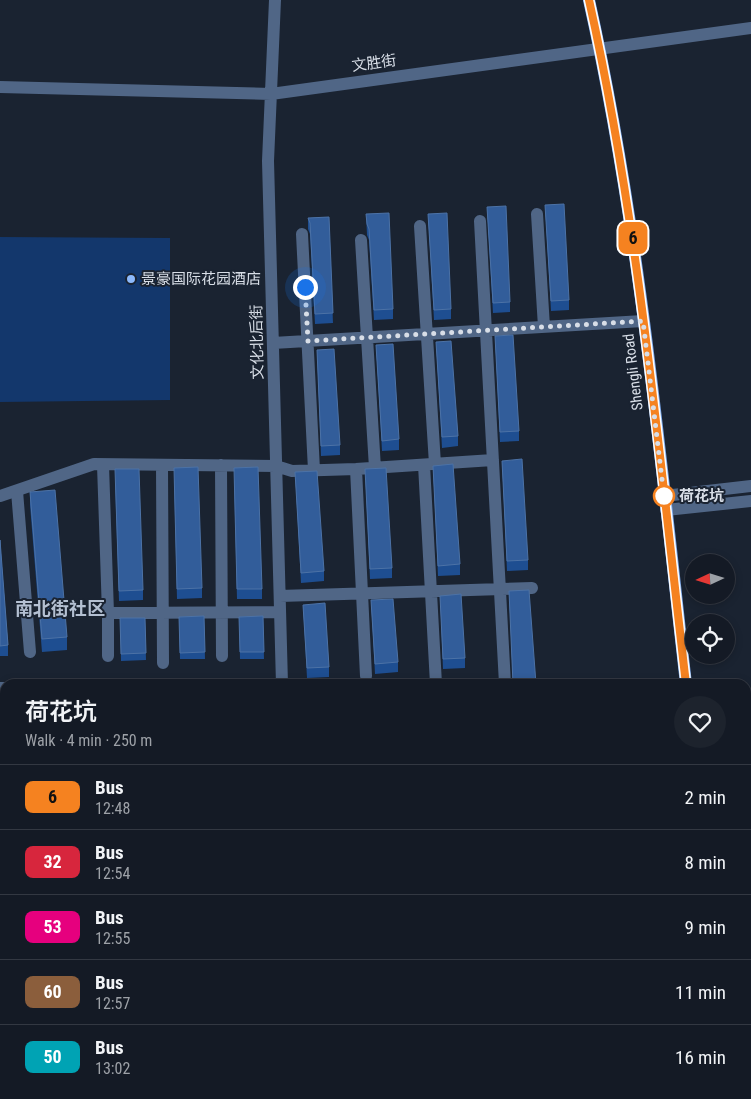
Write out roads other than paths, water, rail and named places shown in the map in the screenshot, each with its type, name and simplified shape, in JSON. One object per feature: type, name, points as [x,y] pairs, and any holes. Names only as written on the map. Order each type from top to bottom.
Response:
[{"type":"main road","name":"Shengli Road","points":[[589,0],[631,225],[685,679]]},
{"type":"street","name":"文化北后街","points":[[275,0],[268,161],[282,679]]},
{"type":"street","name":"文胜街","points":[[0,87],[271,94],[751,28]]},
{"type":"street","points":[[537,214],[544,327]]},
{"type":"street","points":[[480,221],[505,679]]},
{"type":"street","points":[[420,226],[427,334],[431,591],[436,679]]},
{"type":"street","points":[[302,234],[314,470]]},
{"type":"street","points":[[361,240],[375,468]]},
{"type":"street","points":[[273,343],[643,321]]},
{"type":"street","points":[[0,496],[94,464],[276,466],[292,471],[375,468],[493,460]]},
{"type":"street","points":[[103,465],[108,656]]},
{"type":"street","points":[[162,465],[163,663]]},
{"type":"street","points":[[221,465],[222,656]]},
{"type":"street","points":[[356,469],[366,676]]},
{"type":"street","points":[[664,496],[751,486]]},
{"type":"street","points":[[17,491],[30,652]]},
{"type":"street","points":[[666,510],[751,501]]},
{"type":"street","points":[[280,596],[532,588]]},
{"type":"street","points":[[108,613],[280,612]]},
{"type":"place","name":"景豪国际花园酒店","points":[[131,279]]},
{"type":"place","name":"荷花坑","points":[[664,496]]},
{"type":"district","name":"南北街社区","points":[[60,608]]}]
